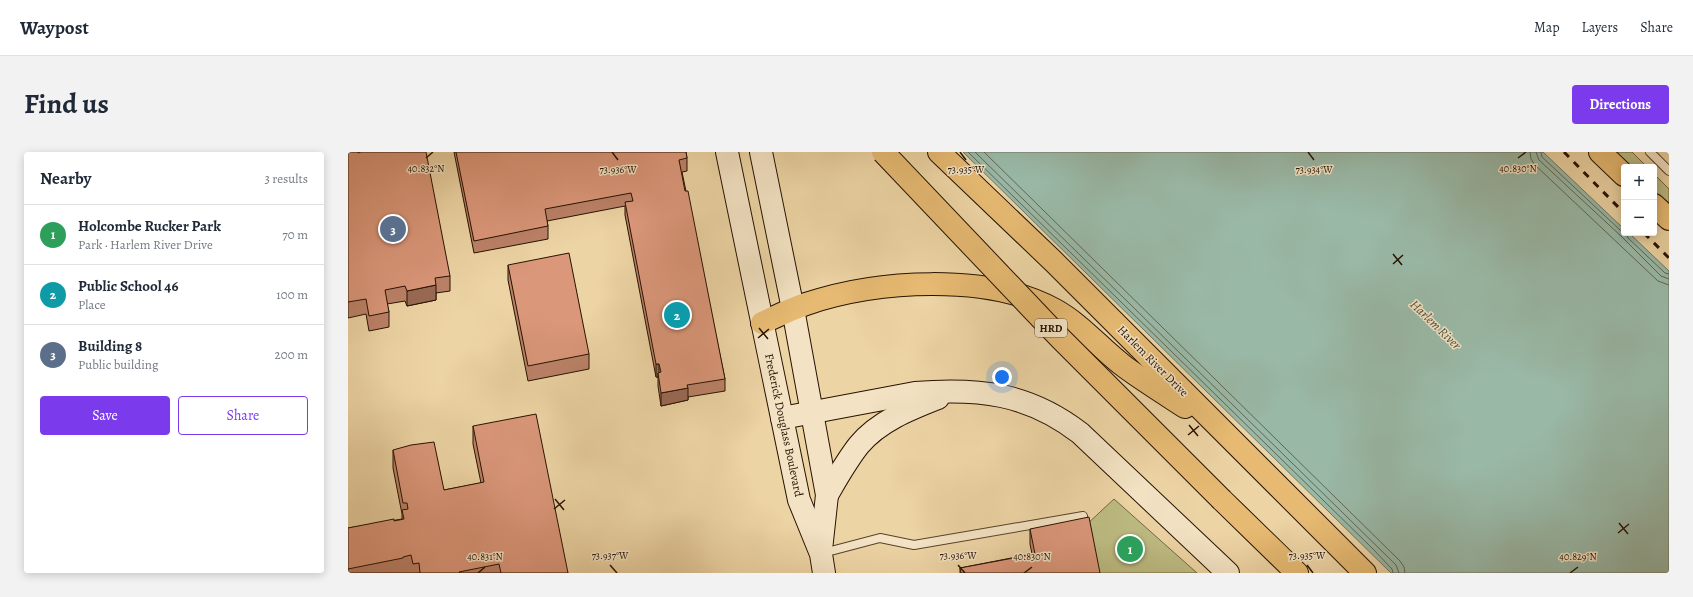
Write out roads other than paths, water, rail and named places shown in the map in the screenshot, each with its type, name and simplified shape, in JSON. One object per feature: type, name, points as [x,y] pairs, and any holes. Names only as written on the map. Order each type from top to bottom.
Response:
[{"type":"highway","name":"HRD","points":[[884,152],[1065,343],[1297,573]]},
{"type":"highway","name":"Harlem River Drive","points":[[939,152],[1053,261],[1365,573]]},
{"type":"highway","points":[[1600,152],[1621,172]]},
{"type":"highway","points":[[1657,208],[1669,219]]},
{"type":"highway","points":[[762,323],[794,309],[840,295],[906,285],[963,284],[985,286],[1010,293],[1055,310],[1088,333],[1124,366],[1226,435]]},
{"type":"main road","name":"Frederick Douglass Boulevard","points":[[727,152],[746,236],[762,323],[799,500],[823,563]]},
{"type":"main road","points":[[761,152],[794,309],[827,495],[823,563]]},
{"type":"main road","points":[[746,236],[778,230]]},
{"type":"main road","points":[[827,495],[852,454],[869,434],[905,412],[956,390]]},
{"type":"main road","points":[[782,418],[915,393],[956,390],[997,395],[1027,402],[1042,408],[1070,426],[1228,573]]},
{"type":"lane","points":[[1650,152],[1669,171]]},
{"type":"lane","points":[[823,563],[880,538],[914,545],[1083,516]]},
{"type":"water","name":"Harlem River","points":[[963,152],[1543,152],[1621,226],[1621,236],[1632,236],[1669,271],[1669,573],[1391,573]]},
{"type":"railway","points":[[1564,152],[1621,210]]},
{"type":"railway","points":[[1647,236],[1669,258]]},
{"type":"place","name":"Building 8","points":[[393,229]]},
{"type":"place","name":"Public School 46","points":[[677,315]]},
{"type":"place","name":"Holcombe Rucker Park","points":[[1130,549]]}]
